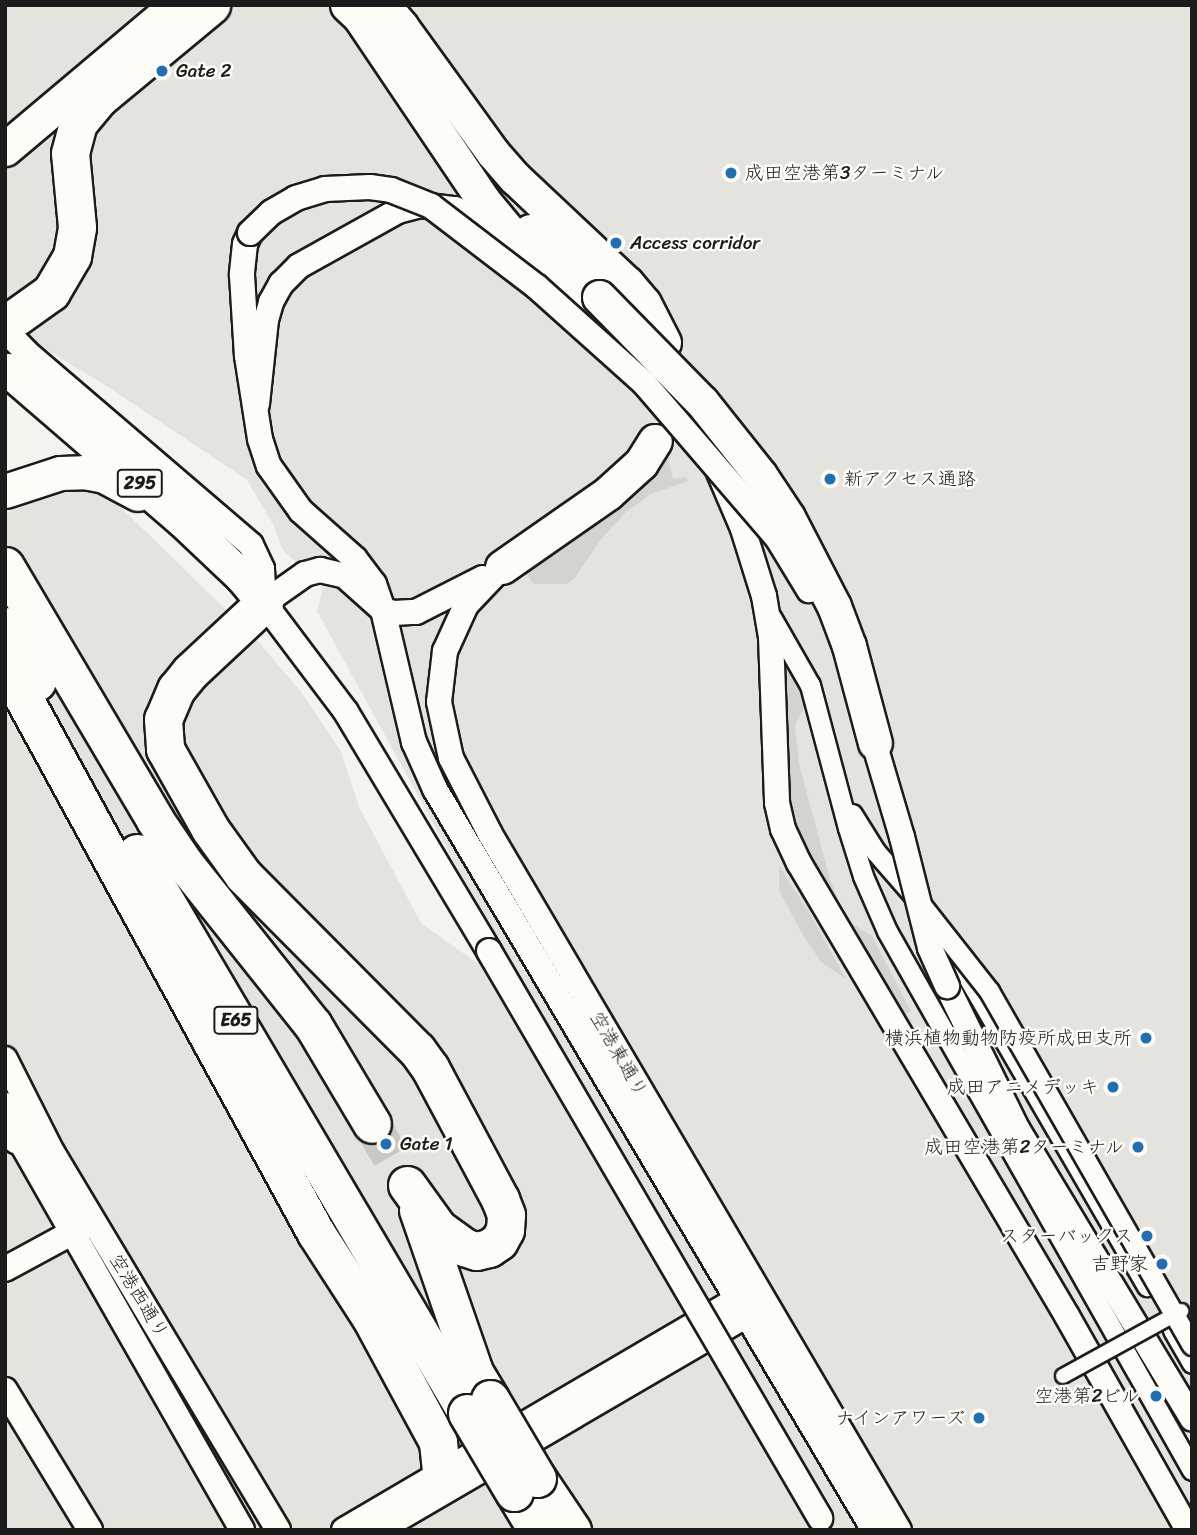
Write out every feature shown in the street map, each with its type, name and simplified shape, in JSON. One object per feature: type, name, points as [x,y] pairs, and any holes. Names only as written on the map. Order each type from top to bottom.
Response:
[{"type":"highway","points":[[5,123],[143,5]]},
{"type":"highway","points":[[5,149],[176,5]]},
{"type":"highway","points":[[11,323],[51,292],[72,256],[77,227],[70,153],[78,123],[99,98],[211,5]]},
{"type":"highway","points":[[363,9],[448,94],[515,178],[628,283],[644,303],[664,342]]},
{"type":"highway","points":[[363,9],[450,154],[483,200],[540,269]]},
{"type":"highway","points":[[450,154],[599,297],[702,402],[760,475],[788,517],[834,606],[849,646],[875,743]]},
{"type":"highway","name":"295","points":[[7,368],[182,520],[242,577],[264,603]]},
{"type":"highway","name":"295","points":[[7,368],[58,426],[61,437],[57,459],[19,485]]},
{"type":"highway","points":[[502,568],[628,477],[655,441]]},
{"type":"highway","name":"295","points":[[19,485],[60,473],[84,472],[124,485],[142,496],[229,577],[264,603]]},
{"type":"highway","points":[[5,566],[155,820],[184,863],[313,1025],[372,1124]]},
{"type":"highway","name":"E65","points":[[264,603],[190,671],[176,689],[163,719],[165,749],[210,829],[243,875],[417,1050],[430,1068],[500,1199],[506,1215],[505,1230],[499,1241],[489,1248],[477,1251],[464,1247],[438,1228],[401,1175],[474,1372],[479,1406]]},
{"type":"highway","name":"E65","points":[[5,626],[526,1485],[572,1530]]},
{"type":"highway","points":[[5,664],[310,1221],[371,1318],[438,1442],[441,1473]]},
{"type":"highway","name":"E65","points":[[526,1485],[537,1530]]},
{"type":"street","points":[[257,404],[247,356],[242,275],[245,244],[250,233],[272,212],[296,198],[326,189],[370,187],[391,190],[431,206],[490,248],[644,383],[779,539],[827,625],[875,743],[930,948],[965,1026],[1018,1130],[1192,1419]]},
{"type":"street","points":[[257,404],[266,320],[271,302],[281,284],[299,266],[398,211],[420,205],[455,209],[481,220],[641,359],[680,401],[703,435],[724,480],[774,625],[810,685],[863,876],[887,931],[1192,1470]]},
{"type":"street","points":[[11,323],[26,352],[242,535],[258,556],[264,603],[346,712],[489,951],[824,1526]]},
{"type":"street","name":"空港東通り","points":[[257,404],[264,453],[284,491],[323,533],[365,570],[374,584],[383,610],[414,742],[435,789],[740,1308],[874,1530]]},
{"type":"street","points":[[264,603],[305,574],[320,570],[345,576],[383,610],[394,613],[416,612],[502,568]]},
{"type":"street","name":"空港東通り","points":[[502,568],[466,605],[445,651],[439,702],[451,758],[490,834],[899,1530]]},
{"type":"street","points":[[764,596],[771,638],[777,803],[783,829],[799,863],[1067,1316],[1188,1530]]},
{"type":"street","points":[[844,806],[946,939],[1192,1363]]},
{"type":"street","points":[[918,901],[989,991],[1192,1345]]},
{"type":"street","name":"空港西通り","points":[[5,1059],[52,1152],[83,1226],[242,1530]]},
{"type":"street","name":"空港西通り","points":[[10,1122],[83,1226],[278,1530]]},
{"type":"street","points":[[5,1269],[83,1226]]},
{"type":"street","points":[[379,1530],[760,1296]]},
{"type":"street","points":[[344,1530],[441,1473],[740,1308]]},
{"type":"street","points":[[1063,1376],[1181,1311]]},
{"type":"street","points":[[5,1390],[90,1530]]},
{"type":"street","points":[[5,1416],[72,1530]]},
{"type":"shaded area","points":[[9,5],[1192,5],[1192,1530],[5,1530],[5,515],[23,505],[77,489],[108,495],[258,641],[301,692],[341,752],[359,807],[421,923],[477,963],[502,949],[317,611],[323,588],[282,549],[274,526],[247,480],[19,330],[5,303],[5,9]]},
{"type":"shaded area","points":[[666,449],[673,479],[686,477],[688,481],[651,494],[625,513],[602,538],[574,579],[566,584],[534,584],[521,567]]},
{"type":"shaded area","points":[[781,655],[792,667],[804,693],[806,704],[795,725],[799,764],[830,879],[846,920],[872,936],[911,1011],[901,1018],[788,828]]},
{"type":"shaded area","points":[[779,866],[809,912],[846,979],[821,962],[800,930],[779,890]]},
{"type":"tunnel","points":[[372,1124],[396,1166]]},
{"type":"place","name":"Gate 2","points":[[162,71]]},
{"type":"place","name":"成田空港第3ターミナル","points":[[731,173]]},
{"type":"place","name":"Access corridor","points":[[616,243]]},
{"type":"place","name":"新アクセス通路","points":[[830,479]]},
{"type":"place","name":"横浜植物動物防疫所成田支所","points":[[1146,1038]]},
{"type":"place","name":"成田アニメデッキ","points":[[1113,1087]]},
{"type":"place","name":"Gate 1","points":[[386,1144]]},
{"type":"place","name":"成田空港第2ターミナル","points":[[1138,1147]]},
{"type":"place","name":"スターバックス","points":[[1147,1236]]},
{"type":"place","name":"吉野家","points":[[1162,1264]]},
{"type":"place","name":"空港第2ビル","points":[[1156,1396]]},
{"type":"place","name":"ナインアワーズ","points":[[979,1418]]}]
